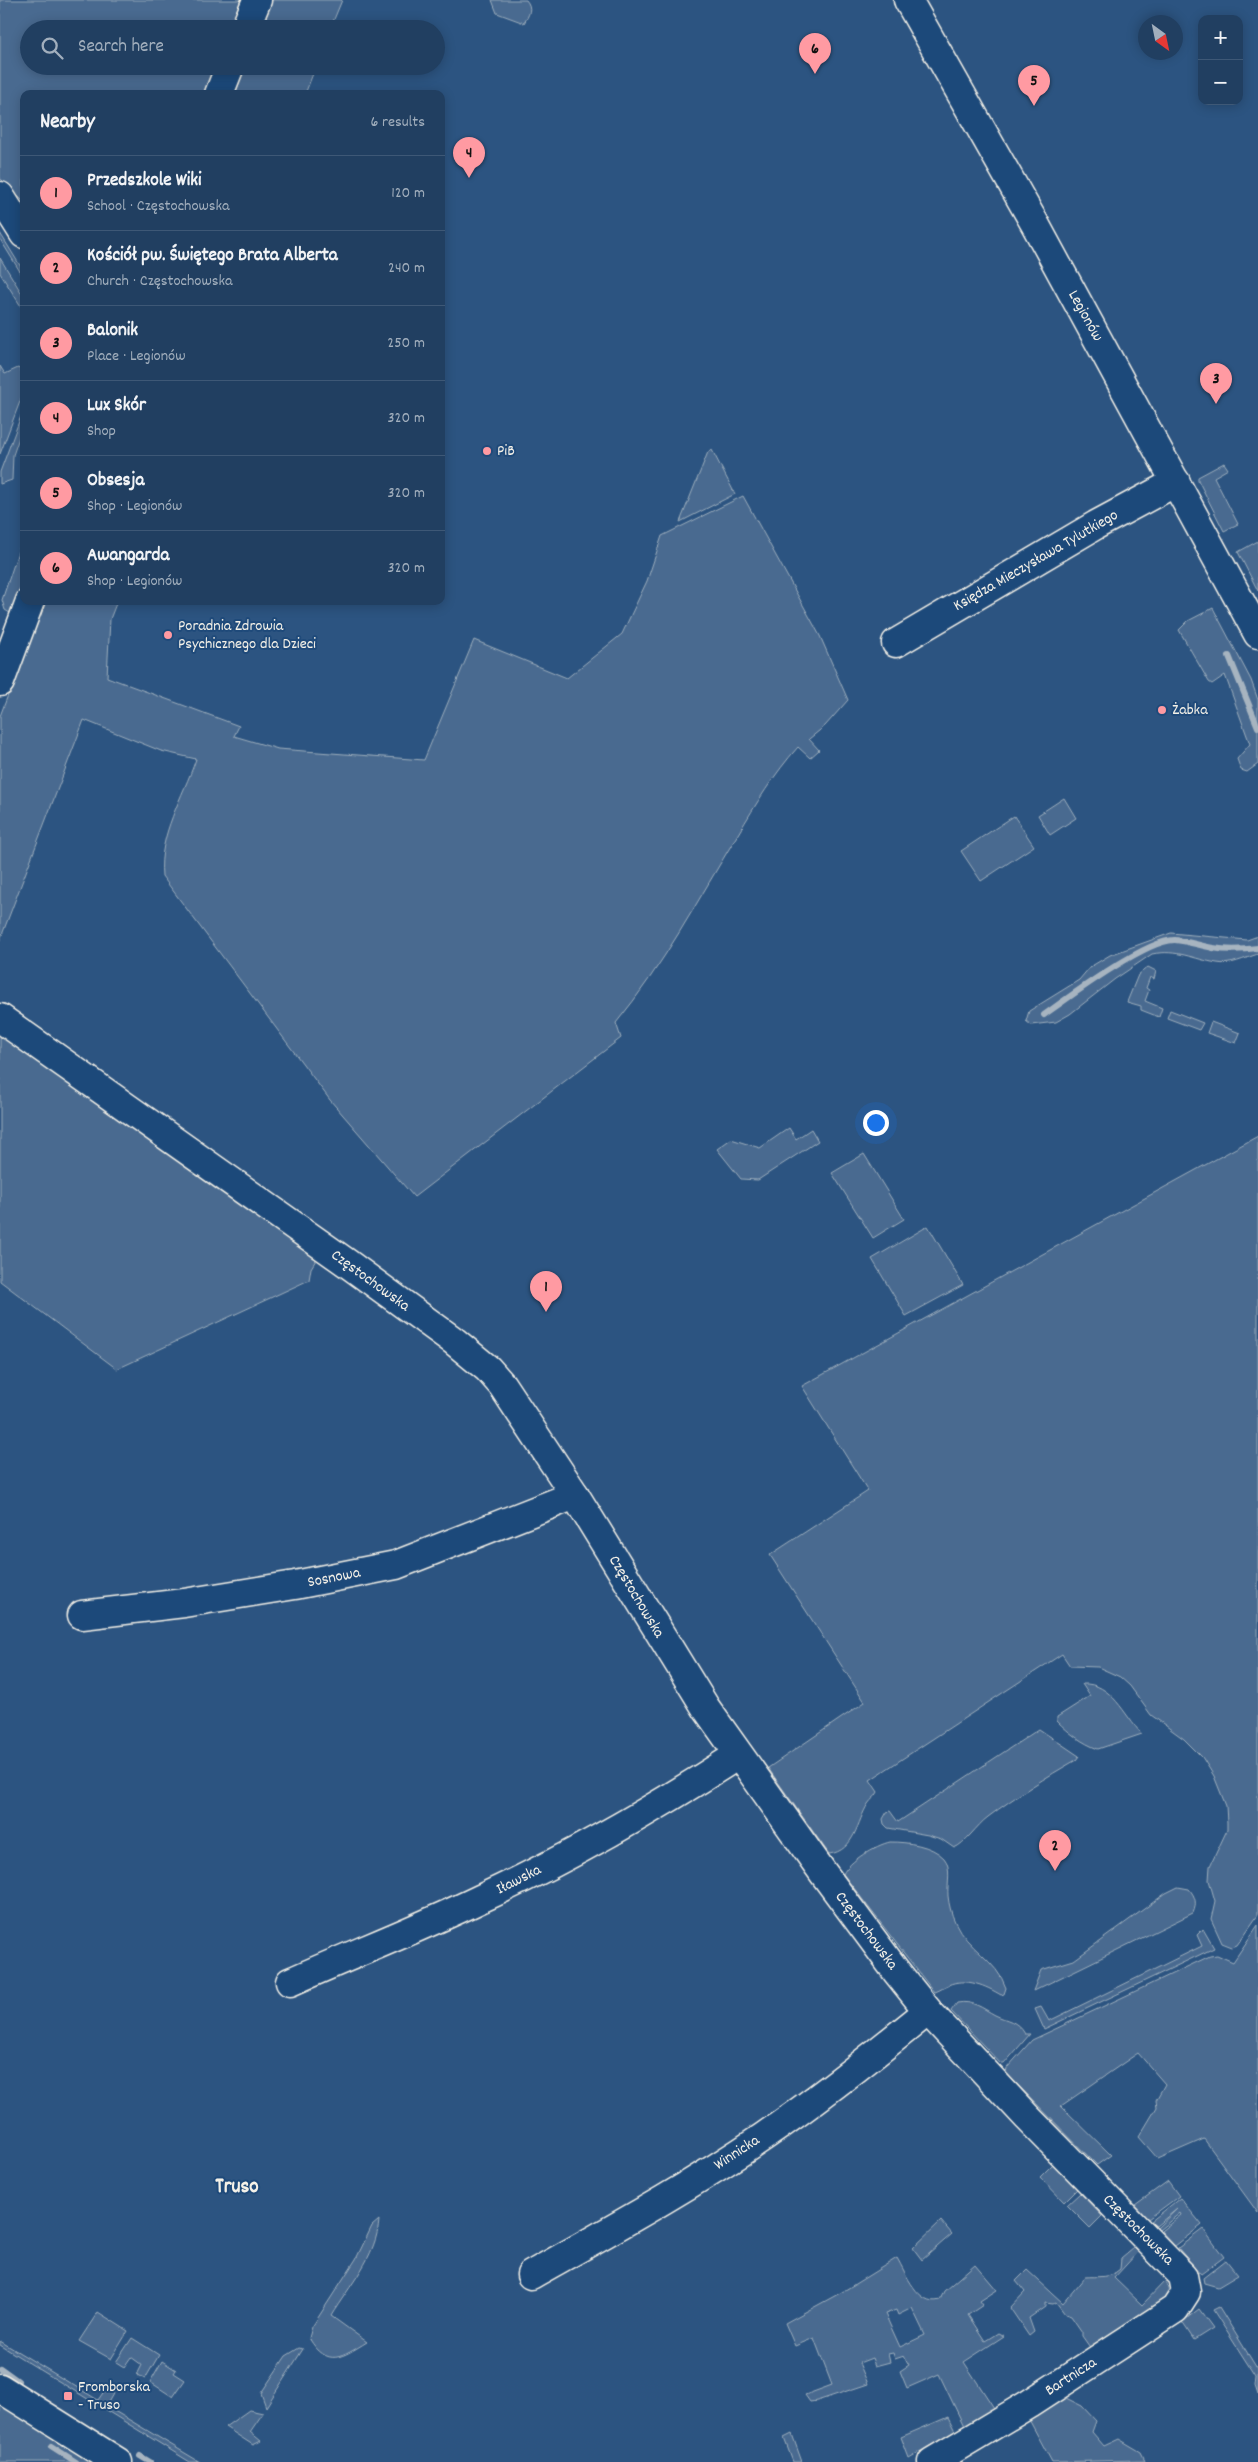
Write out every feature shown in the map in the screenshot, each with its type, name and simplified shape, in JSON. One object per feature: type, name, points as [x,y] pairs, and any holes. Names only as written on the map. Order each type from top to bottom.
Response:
[{"type":"street","name":"Legionów","points":[[908,0],[1176,482],[1258,634]]},
{"type":"street","points":[[249,20],[256,1]]},
{"type":"street","points":[[221,90],[226,75]]},
{"type":"street","points":[[11,206],[20,225]]},
{"type":"street","name":"Księdza Mieczysława Tylutkiego","points":[[896,642],[1105,520],[1176,482]]},
{"type":"street","points":[[0,682],[29,605]]},
{"type":"street","name":"Częstochowska","points":[[0,1018],[347,1263],[471,1355],[502,1385],[575,1495],[652,1624],[738,1755],[824,1874],[928,2011],[1079,2171],[1183,2276]]},
{"type":"street","name":"Sosnowa","points":[[82,1615],[184,1604],[294,1586],[396,1566],[575,1495]]},
{"type":"street","name":"Iławska","points":[[290,1982],[480,1899],[543,1868],[683,1789],[738,1755]]},
{"type":"street","name":"Winnicka","points":[[531,2274],[656,2205],[761,2138],[824,2094],[928,2011]]},
{"type":"street","name":"Bartnicza","points":[[932,2462],[1029,2404],[1175,2309],[1186,2292],[1183,2276]]},
{"type":"street","points":[[0,2388],[118,2462]]},
{"type":"shaded area","points":[[0,0],[245,0],[237,20],[20,20],[20,75],[214,75],[206,90],[20,90],[20,198],[0,178]]},
{"type":"shaded area","points":[[270,0],[342,0],[334,20],[262,20]]},
{"type":"shaded area","points":[[492,0],[526,0],[530,9],[529,14],[524,23],[497,13]]},
{"type":"shaded area","points":[[242,75],[312,75],[307,90],[236,90]]},
{"type":"shaded area","points":[[0,233],[20,266],[20,272],[0,239]]},
{"type":"shaded area","points":[[0,258],[20,290],[20,305],[0,273]]},
{"type":"shaded area","points":[[0,366],[5,374],[18,368],[20,370],[20,402],[0,454]]},
{"type":"shaded area","points":[[20,419],[20,435],[13,455],[12,480],[0,484],[0,472]]},
{"type":"shaded area","points":[[712,450],[735,494],[680,522],[708,452]]},
{"type":"shaded area","points":[[1224,463],[1228,469],[1214,477],[1238,524],[1224,531],[1198,477]]},
{"type":"shaded area","points":[[743,496],[820,636],[848,700],[825,726],[809,739],[819,750],[810,758],[798,747],[766,789],[665,955],[616,1023],[621,1038],[414,1197],[330,1100],[162,876],[164,846],[168,831],[196,759],[161,751],[84,720],[0,940],[0,716],[42,605],[115,605],[110,619],[107,677],[239,726],[234,736],[278,749],[424,760],[474,640],[567,678],[622,634],[647,581],[662,536]]},
{"type":"shaded area","points":[[1258,541],[1258,591],[1238,552]]},
{"type":"shaded area","points":[[20,546],[20,596],[13,615],[5,610],[2,600]]},
{"type":"shaded area","points":[[1213,608],[1251,680],[1258,700],[1258,764],[1247,772],[1241,770],[1237,759],[1250,744],[1225,675],[1212,684],[1209,682],[1179,630],[1188,621]]},
{"type":"shaded area","points":[[1064,798],[1076,818],[1050,835],[1038,815]]},
{"type":"shaded area","points":[[1014,816],[1034,846],[981,881],[961,851]]},
{"type":"shaded area","points":[[1171,933],[1247,940],[1258,936],[1258,954],[1222,964],[1177,954],[1152,954],[1115,979],[1070,1014],[1056,1022],[1031,1025],[1026,1021],[1029,1011],[1079,980],[1090,967],[1110,955]]},
{"type":"shaded area","points":[[1148,967],[1156,971],[1154,979],[1150,977],[1146,988],[1149,990],[1145,1001],[1162,1008],[1159,1017],[1141,1010],[1141,1006],[1127,1002],[1138,975]]},
{"type":"shaded area","points":[[1170,1010],[1203,1023],[1199,1030],[1167,1018]]},
{"type":"shaded area","points":[[1211,1022],[1240,1033],[1236,1043],[1207,1033]]},
{"type":"shaded area","points":[[0,1031],[319,1255],[311,1268],[309,1280],[117,1369],[0,1281]]},
{"type":"shaded area","points":[[789,1128],[796,1139],[811,1129],[818,1141],[758,1180],[741,1179],[717,1149],[731,1139],[760,1148]]},
{"type":"shaded area","points":[[1258,1136],[1258,1915],[1237,1945],[1232,1947],[1222,1943],[1211,1919],[1215,1901],[1209,1880],[1210,1866],[1227,1830],[1227,1823],[1226,1806],[1214,1776],[1202,1757],[1184,1739],[1151,1715],[1130,1686],[1120,1677],[1098,1667],[1070,1666],[1062,1654],[870,1780],[878,1792],[877,1794],[868,1804],[850,1841],[838,1852],[829,1854],[768,1768],[865,1702],[770,1555],[868,1491],[802,1386]]},
{"type":"shaded area","points":[[864,1154],[904,1219],[873,1238],[832,1173]]},
{"type":"shaded area","points":[[928,1226],[963,1285],[906,1316],[872,1259]]},
{"type":"shaded area","points":[[1082,1684],[1102,1688],[1142,1734],[1098,1749],[1081,1741],[1066,1730],[1057,1721],[1057,1717],[1090,1696]]},
{"type":"shaded area","points":[[1039,1729],[1079,1756],[1076,1760],[1031,1787],[988,1817],[958,1846],[954,1848],[941,1839],[888,1828],[884,1824],[883,1819],[887,1812],[890,1811],[898,1822]]},
{"type":"shaded area","points":[[890,1842],[926,1847],[944,1858],[949,1871],[949,1903],[955,1922],[967,1940],[1002,1978],[1006,1988],[1004,1994],[1001,1995],[969,1982],[948,1985],[934,1992],[843,1874],[851,1864],[864,1854]]},
{"type":"shaded area","points":[[1178,1887],[1189,1889],[1193,1895],[1195,1907],[1193,1913],[1033,1991],[1041,1970],[1074,1960],[1166,1893]]},
{"type":"shaded area","points":[[1258,1925],[1258,2213],[1204,2139],[1158,2159],[1139,2137],[1157,2107],[1156,2100],[1165,2084],[1138,2053],[1061,2106],[1111,2155],[1097,2165],[1006,2073],[1007,2068],[1032,2040],[1210,1956],[1217,1955],[1233,1962]]},
{"type":"shaded area","points":[[1203,1929],[1214,1948],[1044,2029],[1035,2009],[1041,2007],[1049,2021],[1202,1946],[1197,1935]]},
{"type":"shaded area","points":[[963,2002],[977,2005],[1015,2023],[1025,2034],[1030,2034],[1004,2064],[1001,2064],[951,2011],[957,2003]]},
{"type":"shaded area","points":[[1053,2164],[1077,2189],[1064,2202],[1040,2177]]},
{"type":"shaded area","points":[[1168,2181],[1179,2196],[1148,2219],[1135,2205]]},
{"type":"shaded area","points":[[1080,2193],[1102,2216],[1090,2228],[1067,2205]]},
{"type":"shaded area","points":[[1180,2198],[1202,2225],[1175,2246],[1161,2231],[1181,2215],[1180,2213],[1159,2230],[1157,2228],[1177,2209],[1156,2226],[1150,2222]]},
{"type":"shaded area","points":[[379,2220],[377,2233],[368,2258],[331,2316],[367,2342],[343,2356],[329,2357],[316,2348],[309,2338],[312,2327],[356,2259],[372,2226]]},
{"type":"shaded area","points":[[941,2221],[952,2234],[922,2260],[913,2248]]},
{"type":"shaded area","points":[[1203,2229],[1224,2257],[1201,2274],[1178,2248]]},
{"type":"shaded area","points":[[1134,2248],[1138,2252],[1114,2278],[1142,2305],[1166,2280],[1169,2292],[1165,2300],[1094,2353],[1071,2316],[1065,2314],[1056,2302],[1052,2304],[1045,2303],[1045,2307],[1029,2318],[1034,2332],[1029,2336],[1010,2308],[1025,2292],[1016,2281],[1027,2270],[1063,2303],[1085,2277],[1108,2276],[1120,2269],[1121,2259]]},
{"type":"shaded area","points":[[897,2258],[919,2294],[932,2301],[940,2300],[944,2291],[975,2264],[997,2290],[980,2301],[983,2305],[968,2315],[985,2341],[998,2333],[1004,2336],[964,2362],[994,2408],[964,2426],[939,2374],[907,2388],[900,2371],[909,2365],[904,2356],[895,2359],[893,2353],[888,2354],[890,2362],[875,2366],[872,2358],[859,2363],[868,2384],[810,2402],[805,2395],[832,2385],[814,2338],[795,2346],[785,2323],[842,2292]],"holes":[[[912,2308],[925,2335],[900,2347],[885,2314],[896,2310],[898,2315]]]},
{"type":"shaded area","points":[[1226,2260],[1238,2275],[1218,2287],[1204,2283],[1203,2278]]},
{"type":"shaded area","points":[[1219,2307],[1258,2370],[1258,2395],[1255,2386],[1256,2377],[1213,2310]]},
{"type":"shaded area","points":[[1199,2309],[1213,2328],[1194,2340],[1182,2322]]},
{"type":"shaded area","points":[[98,2312],[128,2331],[111,2359],[79,2341]]},
{"type":"shaded area","points":[[132,2338],[159,2355],[145,2379],[137,2375],[142,2365],[131,2357],[124,2367],[116,2362]]},
{"type":"shaded area","points":[[0,2341],[98,2400],[107,2387],[114,2392],[106,2406],[200,2462],[190,2462],[0,2345]]},
{"type":"shaded area","points":[[299,2348],[303,2349],[266,2407],[261,2393],[286,2356]]},
{"type":"shaded area","points":[[162,2361],[176,2370],[174,2373],[185,2380],[173,2397],[150,2382]]},
{"type":"shaded area","points":[[1058,2394],[1082,2406],[1096,2421],[1092,2432],[1104,2446],[1119,2439],[1141,2452],[1145,2460],[1052,2462],[1026,2414]]},
{"type":"shaded area","points":[[0,2399],[98,2462],[0,2462]]},
{"type":"shaded area","points":[[249,2410],[263,2413],[250,2432],[261,2441],[253,2445],[225,2427]]},
{"type":"shaded area","points":[[948,2417],[955,2431],[909,2458],[901,2437]]},
{"type":"shaded area","points":[[792,2434],[802,2462],[793,2462],[784,2438]]},
{"type":"waterway","points":[[1229,656],[1258,727]]},
{"type":"waterway","points":[[1044,1015],[1108,970],[1162,942],[1184,941],[1224,950],[1258,948]]},
{"type":"waterway","points":[[0,2368],[18,2381]]},
{"type":"waterway","points":[[51,2446],[76,2462]]},
{"type":"waterway","points":[[140,2456],[150,2462]]},
{"type":"place","name":"Awangarda","points":[[815,74]]},
{"type":"place","name":"Obsesja","points":[[1034,106]]},
{"type":"place","name":"Lux Skór","points":[[469,178]]},
{"type":"place","name":"Balonik","points":[[1216,404]]},
{"type":"place","name":"PiB","points":[[487,451]]},
{"type":"place","name":"Poradnia Zdrowia Psychicznego dla Dzieci","points":[[168,635]]},
{"type":"place","name":"Żabka","points":[[1162,710]]},
{"type":"place","name":"Przedszkole Wiki","points":[[546,1312]]},
{"type":"place","name":"Kościół pw. Świętego Brata Alberta","points":[[1055,1871]]},
{"type":"place","name":"Fromborska - Truso","points":[[68,2396]]},
{"type":"district","name":"Truso","points":[[237,2188]]}]
